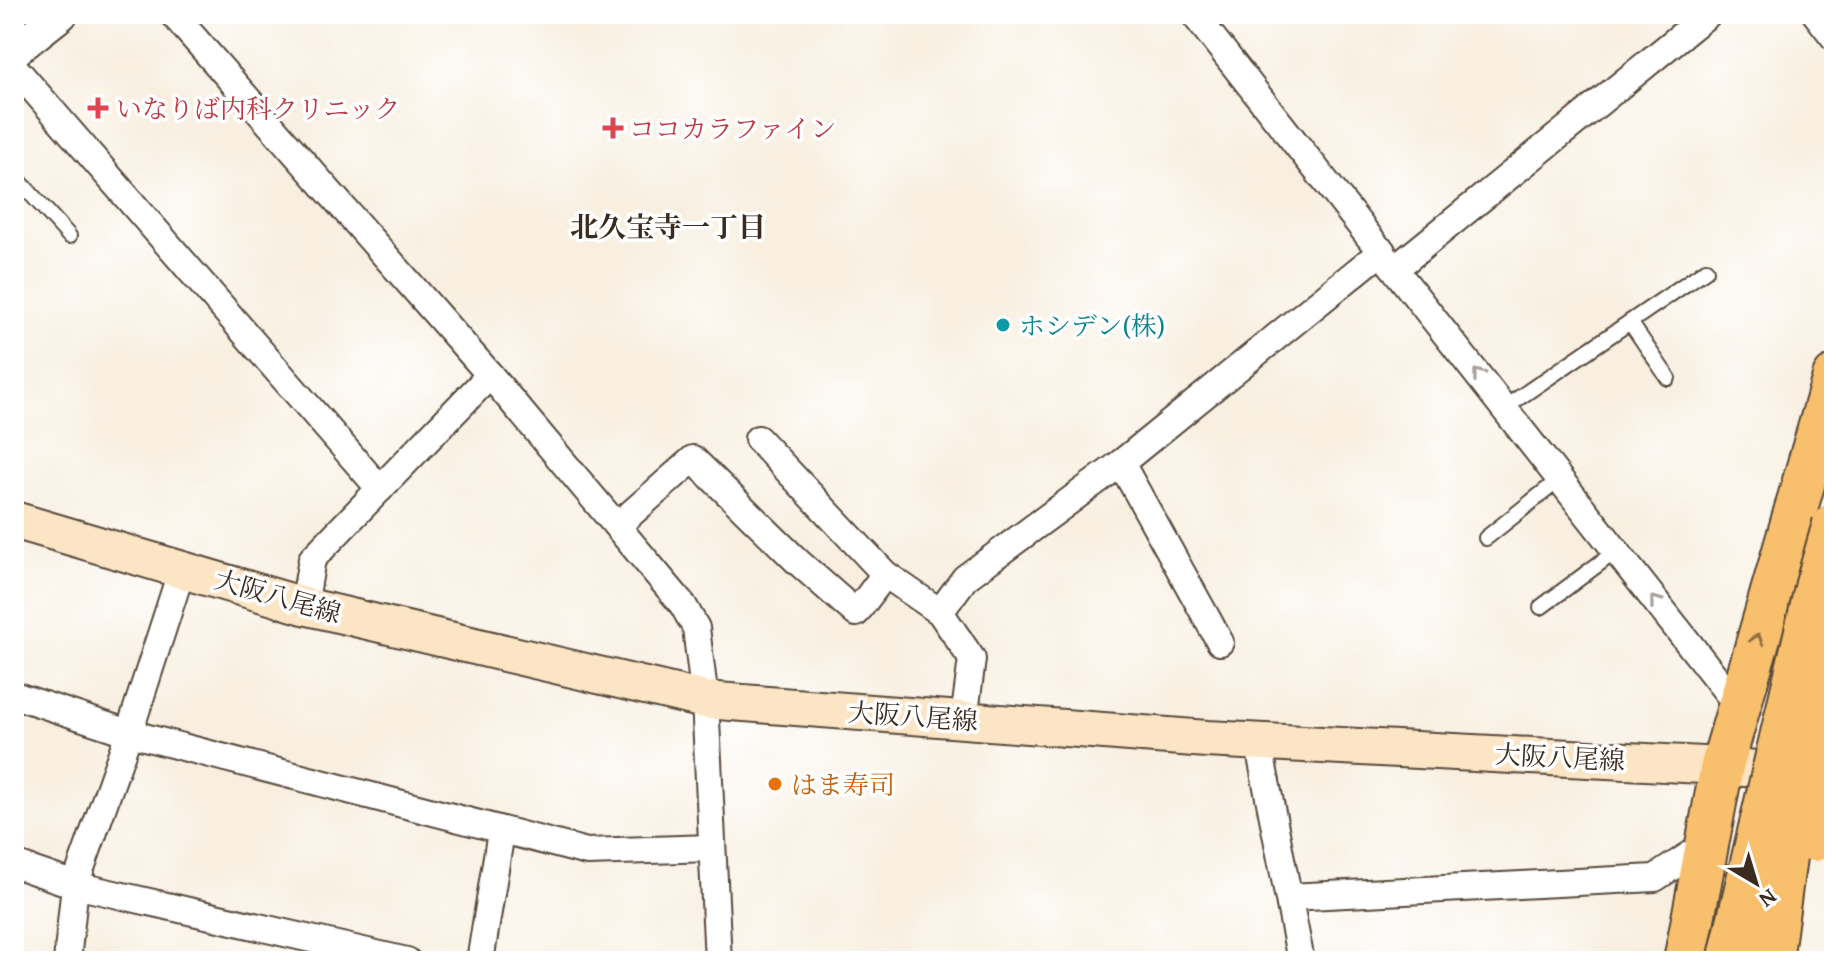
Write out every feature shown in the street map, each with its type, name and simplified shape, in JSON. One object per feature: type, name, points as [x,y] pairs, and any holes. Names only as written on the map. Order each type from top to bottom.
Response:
[{"type":"highway","points":[[1770,961],[1788,827],[1834,612]]},
{"type":"highway","points":[[1782,961],[1834,763]]},
{"type":"main road","points":[[1685,961],[1722,766],[1834,377]]},
{"type":"main road","name":"大阪八尾線","points":[[14,520],[304,606],[705,700],[1258,741],[1722,766],[1834,777]]},
{"type":"main road","points":[[1729,961],[1817,584],[1834,524]]},
{"type":"street","points":[[14,51],[61,14]]},
{"type":"street","points":[[173,14],[490,375],[683,605],[696,628],[705,700],[718,961]]},
{"type":"street","points":[[1194,14],[1738,706]]},
{"type":"street","points":[[940,612],[965,578],[1121,463],[1708,14]]},
{"type":"street","points":[[1816,14],[1834,37]]},
{"type":"street","points":[[14,67],[380,489]]},
{"type":"street","points":[[304,606],[312,559],[490,375]]},
{"type":"street","points":[[758,439],[885,574],[940,612],[972,659],[964,720]]},
{"type":"street","points":[[617,526],[693,459],[797,561],[856,613],[885,574]]},
{"type":"street","points":[[1121,463],[1220,642]]},
{"type":"street","points":[[67,961],[75,885],[182,569]]},
{"type":"street","points":[[14,695],[129,733],[587,852],[712,848]]},
{"type":"street","points":[[1258,741],[1301,961]]},
{"type":"street","points":[[480,961],[501,832]]},
{"type":"street","points":[[1289,897],[1655,878],[1707,844]]},
{"type":"street","points":[[14,864],[75,885],[407,961]]},
{"type":"lane","points":[[14,175],[69,236]]},
{"type":"lane","points":[[1504,408],[1706,270]]},
{"type":"lane","points":[[1630,322],[1668,378]]},
{"type":"lane","points":[[1486,538],[1560,479]]},
{"type":"lane","points":[[1541,607],[1616,551]]},
{"type":"place","name":"いなりば内科クリニック","points":[[98,108]]},
{"type":"place","name":"ココカラファイン","points":[[613,128]]},
{"type":"place","name":"ホシデン(株)","points":[[1003,325]]},
{"type":"place","name":"はま寿司","points":[[775,784]]},
{"type":"district","name":"北久宝寺一丁目","points":[[668,226]]}]
